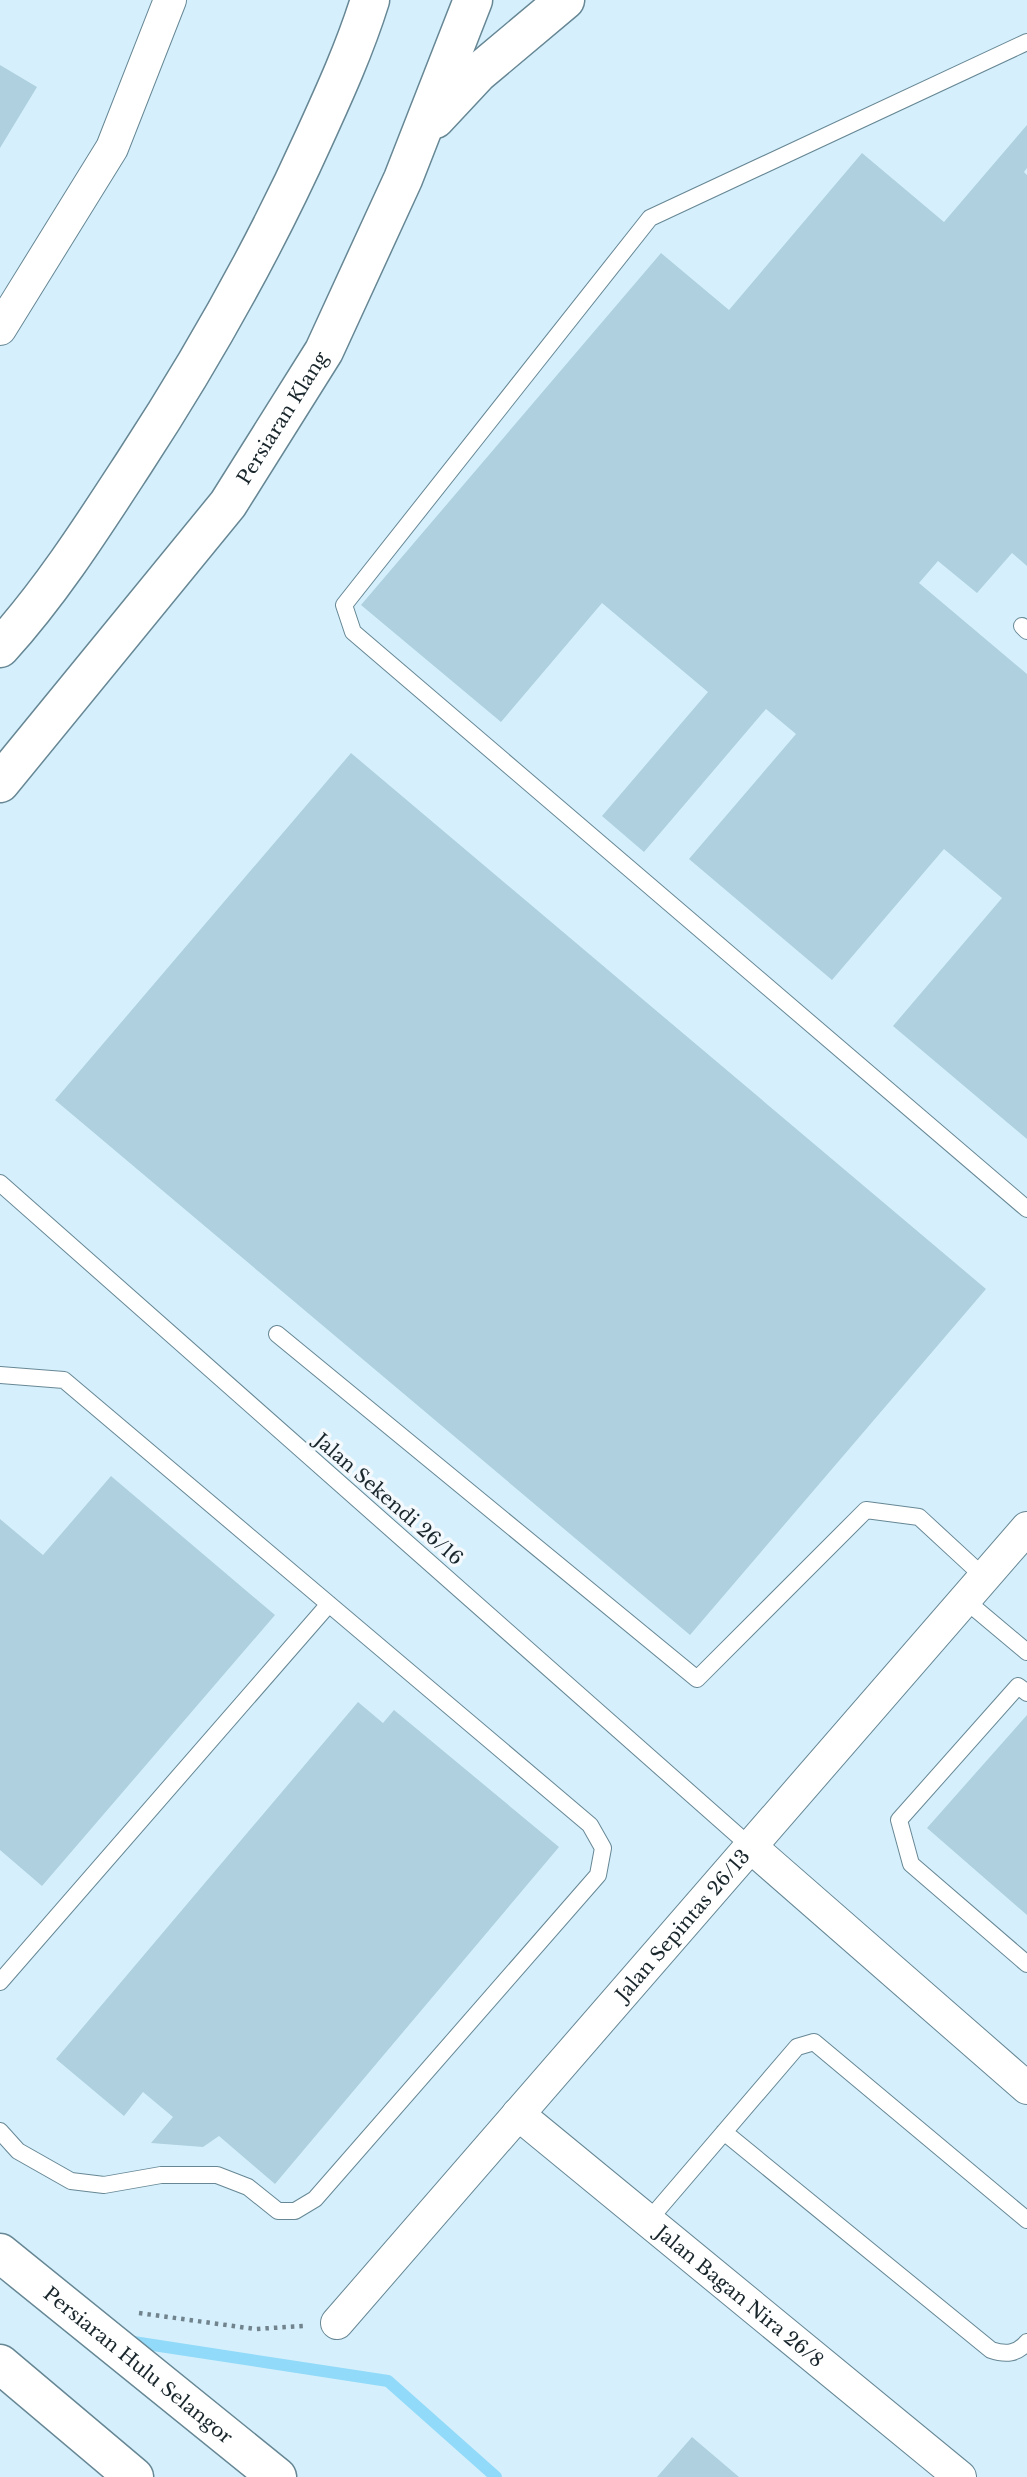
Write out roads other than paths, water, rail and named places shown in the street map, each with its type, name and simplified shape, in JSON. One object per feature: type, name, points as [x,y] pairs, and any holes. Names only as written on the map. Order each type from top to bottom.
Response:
[{"type":"main road","points":[[0,648],[20,626],[102,513],[188,381],[278,219],[355,47],[370,0]]},
{"type":"main road","name":"Persiaran Klang","points":[[0,783],[228,504],[324,351],[403,180],[473,0]]},
{"type":"main road","points":[[417,142],[478,73],[565,0]]},
{"type":"main road","name":"Persiaran Hulu Selangor","points":[[0,2253],[277,2477]]},
{"type":"main road","points":[[0,2364],[134,2477]]},
{"type":"street","points":[[0,329],[112,148],[170,0]]},
{"type":"street","name":"Jalan Sepintas 26/13","points":[[337,2323],[1027,1528]]},
{"type":"street","points":[[751,1847],[1027,2088]]},
{"type":"street","name":"Jalan Bagan Nira 26/8","points":[[518,2114],[960,2477]]},
{"type":"lane","points":[[1027,42],[650,218],[344,605],[353,632],[1027,1209]]},
{"type":"lane","name":"Jalan Sekendi 26/16","points":[[0,1183],[751,1847]]},
{"type":"lane","points":[[277,1335],[697,1679],[866,1510],[919,1517],[1027,1652]]},
{"type":"lane","points":[[0,1375],[64,1380],[590,1825],[603,1848],[598,1875],[315,2199],[295,2211],[278,2211],[248,2187],[217,2175],[162,2175],[104,2185],[71,2181],[18,2151],[0,2131]]},
{"type":"lane","points":[[0,1982],[329,1604]]},
{"type":"lane","points":[[1027,1693],[1018,1686],[900,1819],[911,1864],[1027,1964]]},
{"type":"lane","points":[[648,2221],[797,2047],[814,2042],[1027,2220]]},
{"type":"lane","points":[[724,2132],[992,2350],[1003,2354],[1019,2350],[1027,2342]]},
{"type":"waterway","points":[[127,2341],[388,2381],[496,2477]]}]
